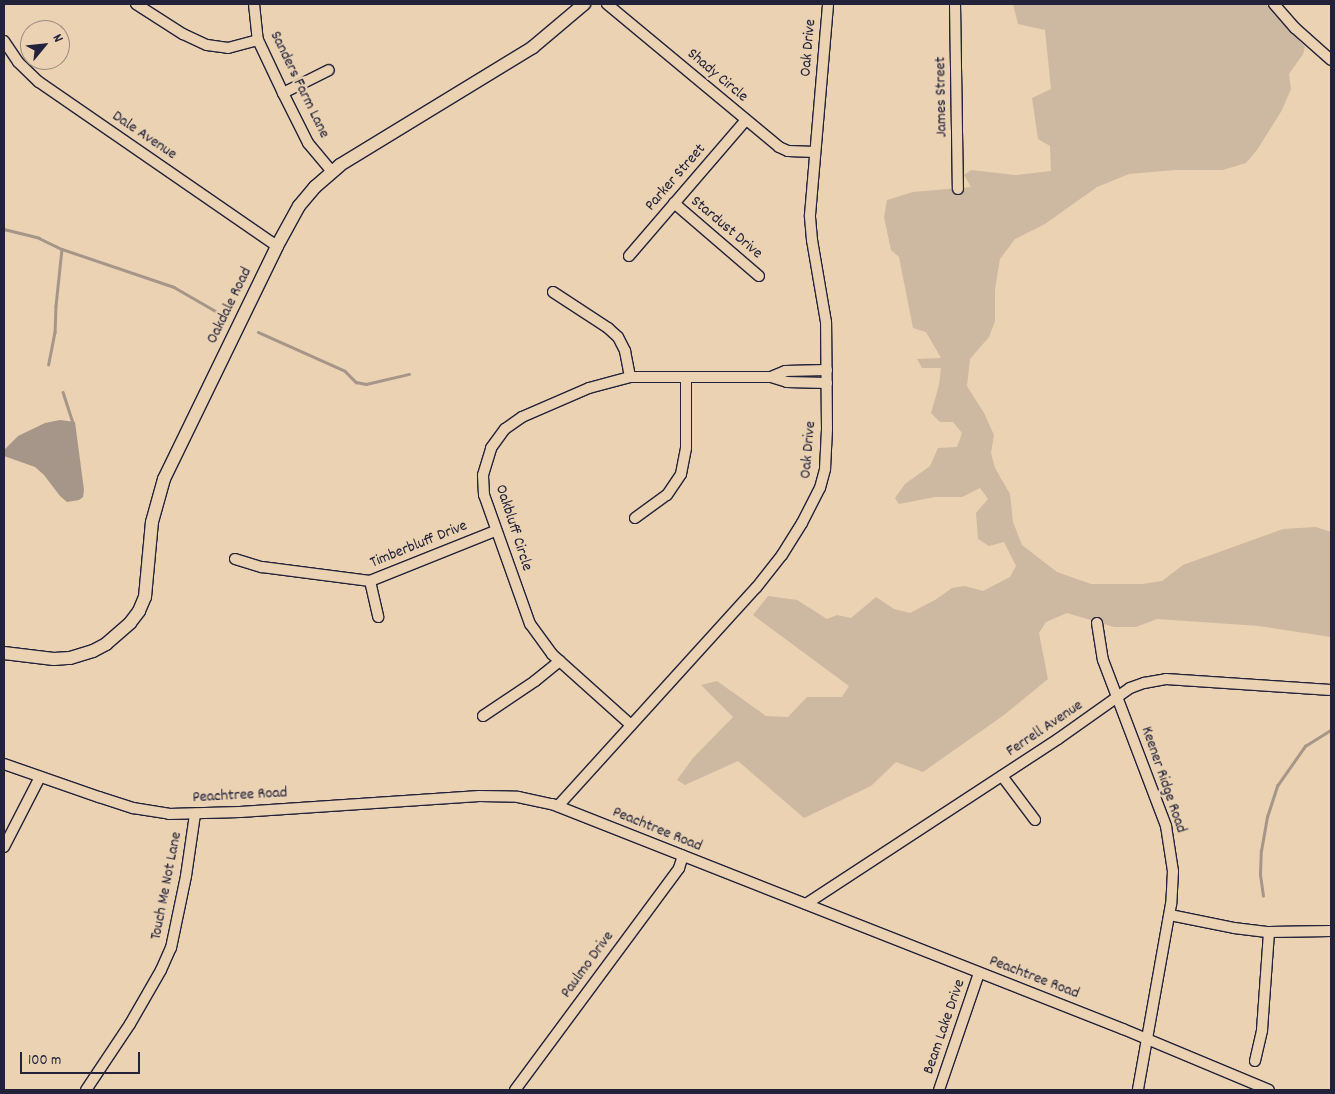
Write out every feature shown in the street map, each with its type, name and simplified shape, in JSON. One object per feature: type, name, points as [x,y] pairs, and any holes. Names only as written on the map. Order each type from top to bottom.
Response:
[{"type":"main road","name":"Oakdale Road","points":[[4,653],[54,659],[70,658],[93,651],[122,631],[140,611],[145,597],[152,522],[164,479],[298,206],[332,172],[533,47],[584,4]]},
{"type":"street","points":[[136,4],[183,34],[207,45],[228,48],[258,40]]},
{"type":"street","name":"Sanders Farm Lane","points":[[254,4],[258,40],[308,143],[332,172]]},
{"type":"street","name":"Shady Circle","points":[[607,4],[746,120],[785,150],[816,152]]},
{"type":"street","name":"Oak Drive","points":[[558,806],[753,592],[782,555],[802,524],[823,480],[827,383],[824,302],[811,228],[828,4]]},
{"type":"street","name":"James Street","points":[[955,4],[958,189]]},
{"type":"street","points":[[1274,4],[1295,28],[1331,60]]},
{"type":"street","name":"Dale Avenue","points":[[4,41],[18,62],[39,82],[277,246]]},
{"type":"street","points":[[283,93],[329,70]]},
{"type":"street","name":"Parker Street","points":[[629,256],[746,120]]},
{"type":"street","name":"Stardust Drive","points":[[674,203],[759,276]]},
{"type":"street","points":[[553,292],[608,328],[618,337],[625,351],[630,377]]},
{"type":"street","name":"Oakbluff Circle","points":[[771,377],[785,371],[827,370]]},
{"type":"street","name":"Oakbluff Circle","points":[[631,725],[543,643],[530,624],[495,531],[484,495],[483,475],[487,457],[497,438],[522,417],[589,388],[630,377],[771,377],[787,382],[827,383]]},
{"type":"street","points":[[635,518],[667,495],[681,474],[686,448],[686,377]]},
{"type":"street","name":"Timberbluff Drive","points":[[235,559],[262,567],[370,582],[495,531]]},
{"type":"street","points":[[370,582],[378,617]]},
{"type":"street","name":"Keener Ridge Road","points":[[1097,623],[1103,660],[1166,826],[1173,871],[1170,915],[1145,1040],[1138,1090]]},
{"type":"street","points":[[483,716],[535,681],[560,660]]},
{"type":"street","name":"Ferrell Avenue","points":[[806,904],[1058,739],[1117,696],[1144,683],[1166,679],[1331,690]]},
{"type":"street","name":"Peachtree Road","points":[[4,764],[133,808],[157,813],[195,814],[479,796],[518,797],[558,806],[1269,1090]]},
{"type":"street","points":[[1002,776],[1034,820]]},
{"type":"street","points":[[4,847],[40,777]]},
{"type":"street","name":"Touch Me Not Lane","points":[[86,1090],[130,1024],[158,976],[171,948],[186,876],[195,814]]},
{"type":"street","name":"Paulmo Drive","points":[[515,1090],[679,868],[683,856]]},
{"type":"street","points":[[1170,915],[1234,928],[1269,932],[1331,931]]},
{"type":"street","points":[[1255,1061],[1262,1030],[1269,932]]},
{"type":"street","name":"Beam Lake Drive","points":[[939,1090],[980,973]]},
{"type":"shaded area","points":[[1013,4],[1266,4],[1305,47],[1303,54],[1289,74],[1291,89],[1282,110],[1257,150],[1246,163],[1223,170],[1175,170],[1129,174],[1097,187],[1045,224],[1015,239],[1000,259],[995,289],[995,321],[989,337],[970,359],[967,386],[984,413],[994,435],[991,453],[995,468],[1010,494],[1013,522],[1022,545],[1057,572],[1091,584],[1142,584],[1162,581],[1183,565],[1283,529],[1316,527],[1331,532],[1331,637],[1259,626],[1157,619],[1136,627],[1114,627],[1067,613],[1046,622],[1039,633],[1048,679],[1004,715],[923,772],[896,762],[871,786],[804,818],[738,761],[685,785],[677,780],[693,758],[733,717],[701,685],[717,681],[766,716],[788,717],[807,697],[842,697],[849,686],[753,615],[768,596],[797,600],[827,619],[837,615],[851,618],[876,597],[894,609],[910,613],[935,600],[952,588],[965,586],[983,591],[1010,577],[1016,566],[1004,542],[989,546],[978,539],[976,513],[988,499],[980,488],[962,497],[935,497],[899,504],[895,498],[905,484],[930,466],[938,448],[957,447],[962,433],[953,422],[940,422],[931,413],[939,385],[941,368],[922,368],[917,359],[941,358],[926,332],[913,328],[899,257],[891,250],[884,217],[887,200],[913,192],[971,187],[964,175],[971,170],[1015,175],[1051,171],[1050,146],[1038,139],[1032,98],[1051,89],[1045,30],[1018,24]]},
{"type":"shaded area","points":[[60,420],[75,422],[84,490],[83,497],[79,500],[67,502],[35,467],[4,456],[4,450],[18,436],[45,423]]},
{"type":"waterway","points":[[4,229],[39,238],[62,249],[55,332],[49,364]]},
{"type":"waterway","points":[[62,249],[174,287],[219,313]]},
{"type":"waterway","points":[[258,332],[345,371],[356,382],[366,384],[409,374]]},
{"type":"waterway","points":[[63,392],[73,422]]},
{"type":"waterway","points":[[1263,896],[1260,874],[1261,851],[1267,817],[1277,786],[1305,746],[1331,730]]}]
